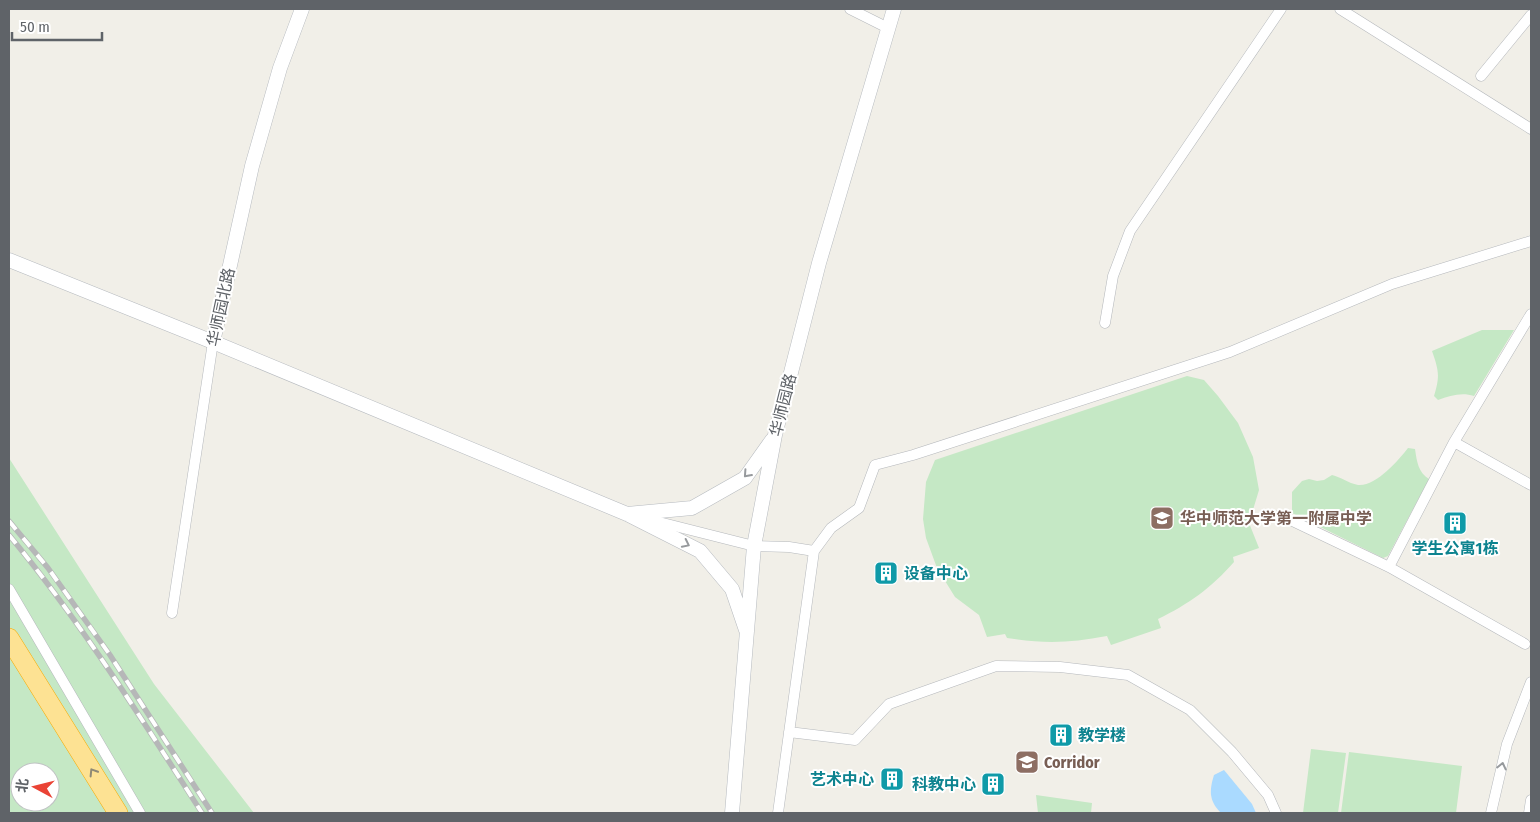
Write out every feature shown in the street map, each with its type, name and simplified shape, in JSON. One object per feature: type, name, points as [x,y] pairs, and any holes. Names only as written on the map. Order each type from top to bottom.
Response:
[{"type":"highway","points":[[9,638],[118,813]]},
{"type":"main road","name":"华师园北路","points":[[214,342],[252,166],[280,68],[302,9]]},
{"type":"main road","name":"华师园路","points":[[732,813],[754,546],[775,435],[818,263],[894,9]]},
{"type":"main road","points":[[9,260],[214,342],[627,514],[700,551],[732,589],[746,630]]},
{"type":"main road","points":[[627,514],[692,508],[745,478],[775,435]]},
{"type":"street","points":[[850,9],[888,28]]},
{"type":"street","points":[[1105,323],[1113,276],[1130,231],[1280,9]]},
{"type":"street","points":[[1340,9],[1531,129]]},
{"type":"street","points":[[1481,76],[1531,16]]},
{"type":"street","points":[[778,813],[814,551],[831,528],[859,508],[875,465],[913,455],[1230,352],[1392,284],[1531,241]]},
{"type":"street","points":[[1389,567],[1454,442],[1531,314]]},
{"type":"street","name":"华师园北路","points":[[172,613],[214,342]]},
{"type":"street","points":[[1454,442],[1531,485]]},
{"type":"street","points":[[627,514],[754,546],[789,546],[814,551]]},
{"type":"street","points":[[1280,515],[1389,567],[1525,644]]},
{"type":"street","points":[[9,589],[140,813]]},
{"type":"street","points":[[789,732],[855,740],[888,704],[996,666],[1060,667],[1128,675],[1190,710],[1232,752],[1268,795],[1276,813]]},
{"type":"street","points":[[1491,813],[1507,744],[1531,682]]},
{"type":"street","points":[[1528,813],[1531,800]]},
{"type":"green space","points":[[1482,330],[1514,330],[1474,396],[1460,394],[1438,400],[1434,396],[1438,374],[1432,351]]},
{"type":"green space","points":[[1187,376],[1204,380],[1218,396],[1238,423],[1253,457],[1259,490],[1249,523],[1259,548],[1233,557],[1234,562],[1208,588],[1190,601],[1158,619],[1161,628],[1111,645],[1107,636],[1057,642],[1007,638],[1005,634],[987,637],[979,615],[955,597],[937,568],[926,538],[923,519],[926,482],[935,460]]},
{"type":"green space","points":[[1408,448],[1415,449],[1420,470],[1429,479],[1388,556],[1383,558],[1292,513],[1292,492],[1302,481],[1309,479],[1324,480],[1332,475],[1354,484],[1365,485],[1386,472]]},
{"type":"green space","points":[[9,458],[154,684],[254,813],[9,813]]},
{"type":"green space","points":[[1311,749],[1346,753],[1338,813],[1303,813]]},
{"type":"green space","points":[[1349,752],[1462,766],[1456,813],[1341,813]]},
{"type":"green space","points":[[1036,795],[1092,803],[1091,813],[1038,813]]},
{"type":"water","points":[[1224,770],[1252,804],[1256,813],[1221,813],[1217,809],[1212,800],[1211,786],[1214,775]]},
{"type":"railway","points":[[9,521],[48,568],[110,655],[212,813]]},
{"type":"railway","points":[[9,535],[86,636],[202,813]]},
{"type":"place","name":"华中师范大学第一附属中学","points":[[1162,518]]},
{"type":"place","name":"学生公寓1栋","points":[[1455,523]]},
{"type":"place","name":"设备中心","points":[[886,573]]},
{"type":"place","name":"教学楼","points":[[1061,735]]},
{"type":"place","name":"Corridor","points":[[1027,762]]},
{"type":"place","name":"艺术中心","points":[[892,779]]},
{"type":"place","name":"科教中心","points":[[993,784]]}]
